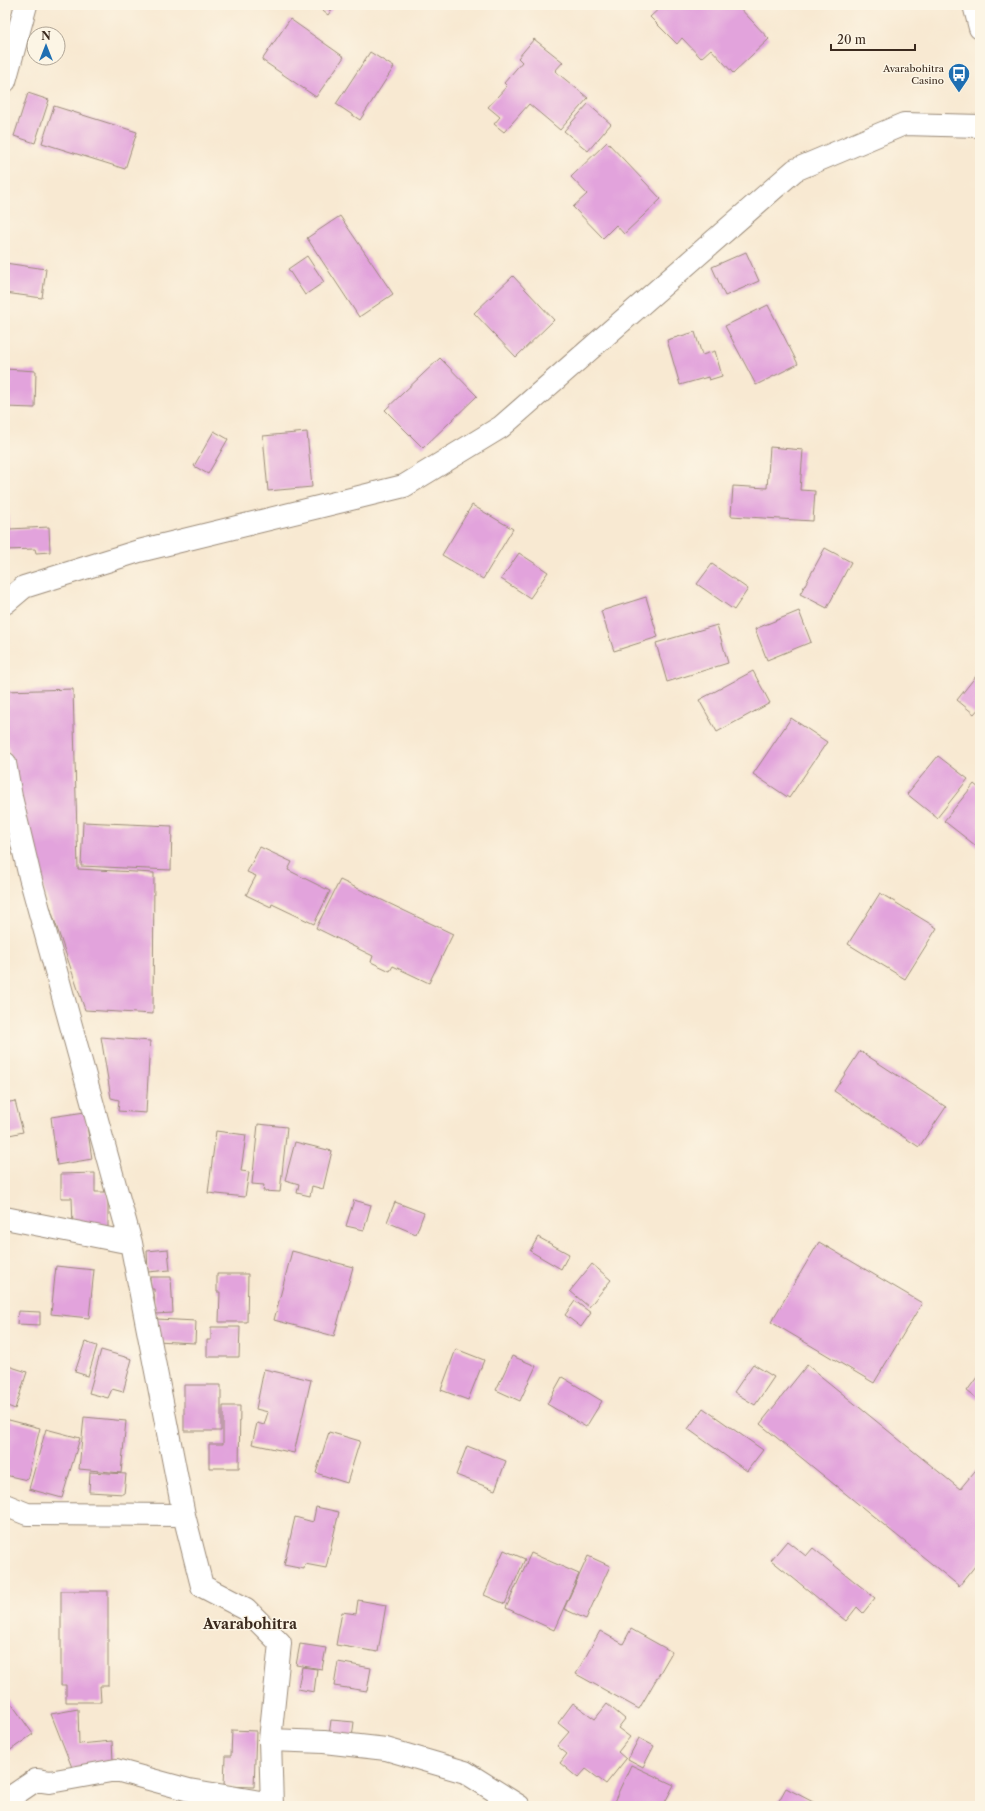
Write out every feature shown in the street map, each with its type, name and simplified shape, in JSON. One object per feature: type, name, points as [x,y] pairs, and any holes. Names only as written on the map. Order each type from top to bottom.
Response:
[{"type":"street","points":[[5,81],[26,5]]},
{"type":"street","points":[[974,5],[980,28]]},
{"type":"street","points":[[5,603],[24,587],[132,553],[404,486],[501,427],[795,170],[904,124],[980,126]]},
{"type":"street","points":[[5,763],[8,798],[131,1243],[184,1515],[202,1586],[246,1609],[280,1643],[270,1740],[272,1805],[189,1790],[116,1770],[50,1782],[36,1780],[5,1801]]},
{"type":"street","points":[[5,1218],[131,1243]]},
{"type":"street","points":[[5,1505],[27,1514],[184,1515]]},
{"type":"street","points":[[270,1740],[324,1742],[386,1749],[465,1772],[519,1806]]},
{"type":"building","points":[[315,5],[335,5],[328,15]]},
{"type":"building","points":[[663,5],[737,5],[769,39],[733,73],[711,49],[701,58],[682,38],[677,44],[650,17]]},
{"type":"building","points":[[290,19],[344,57],[316,97],[262,60]]},
{"type":"building","points":[[534,39],[563,62],[555,71],[588,98],[560,130],[529,104],[504,132],[494,124],[500,117],[488,107],[507,86],[504,83],[522,62],[518,58]]},
{"type":"building","points":[[370,52],[394,67],[360,120],[336,104]]},
{"type":"building","points":[[28,93],[49,100],[35,143],[14,136]]},
{"type":"building","points":[[588,104],[611,124],[588,151],[564,131]]},
{"type":"building","points":[[54,106],[137,132],[125,169],[42,143]]},
{"type":"building","points":[[607,142],[661,199],[624,234],[616,225],[603,238],[573,207],[587,194],[571,177]]},
{"type":"building","points":[[340,216],[393,294],[359,317],[307,238]]},
{"type":"building","points":[[746,252],[759,281],[725,296],[712,267]]},
{"type":"building","points":[[307,256],[324,282],[305,295],[288,269]]},
{"type":"building","points":[[5,263],[46,269],[42,298],[5,293]]},
{"type":"building","points":[[513,276],[554,320],[516,357],[474,313]]},
{"type":"building","points":[[768,305],[798,364],[756,385],[725,326]]},
{"type":"building","points":[[695,332],[702,355],[715,351],[722,376],[709,380],[708,377],[680,385],[667,340]]},
{"type":"building","points":[[440,358],[477,396],[423,448],[385,410]]},
{"type":"building","points":[[5,369],[36,371],[35,408],[5,407]]},
{"type":"building","points":[[214,431],[228,439],[208,474],[194,466]]},
{"type":"building","points":[[307,432],[312,487],[268,491],[263,436]]},
{"type":"building","points":[[770,447],[803,450],[800,490],[815,491],[813,521],[731,516],[733,486],[767,488]]},
{"type":"building","points":[[5,496],[7,496],[9,529],[49,527],[50,552],[36,553],[35,549],[5,550]]},
{"type":"building","points":[[472,505],[513,529],[483,579],[442,555]]},
{"type":"building","points":[[825,548],[851,562],[827,608],[800,594]]},
{"type":"building","points":[[519,553],[548,572],[530,598],[501,579]]},
{"type":"building","points":[[712,564],[748,589],[734,610],[697,584]]},
{"type":"building","points":[[646,597],[658,637],[614,651],[601,611]]},
{"type":"building","points":[[799,611],[811,642],[767,660],[755,629]]},
{"type":"building","points":[[717,625],[728,663],[667,682],[656,643]]},
{"type":"building","points":[[753,671],[770,703],[717,732],[699,700]]},
{"type":"building","points":[[980,671],[980,707],[974,714],[957,700]]},
{"type":"building","points":[[73,689],[78,869],[154,873],[153,1014],[85,1010],[38,872],[5,734],[5,691]]},
{"type":"building","points":[[791,718],[827,742],[789,798],[753,774]]},
{"type":"building","points":[[938,756],[968,779],[937,818],[907,794]]},
{"type":"building","points":[[974,784],[980,789],[980,849],[944,821]]},
{"type":"building","points":[[83,822],[172,826],[171,870],[81,866]]},
{"type":"building","points":[[260,847],[292,862],[288,870],[330,891],[314,924],[272,904],[271,907],[246,895],[256,876],[247,872]]},
{"type":"building","points":[[340,880],[453,934],[429,983],[393,966],[390,971],[371,962],[373,956],[316,928]]},
{"type":"building","points":[[880,893],[937,928],[905,979],[848,944]]},
{"type":"building","points":[[101,1037],[150,1041],[146,1113],[118,1111],[119,1100],[111,1098]]},
{"type":"building","points":[[860,1051],[946,1107],[919,1147],[834,1091]]},
{"type":"building","points":[[15,1101],[23,1132],[5,1136],[5,1103]]},
{"type":"building","points":[[85,1112],[92,1159],[57,1165],[51,1117]]},
{"type":"building","points":[[258,1124],[287,1127],[280,1192],[263,1191],[264,1185],[252,1184]]},
{"type":"building","points":[[216,1131],[246,1135],[241,1171],[249,1172],[245,1197],[208,1193]]},
{"type":"building","points":[[295,1142],[332,1151],[323,1189],[312,1186],[310,1196],[297,1193],[299,1184],[285,1180]]},
{"type":"building","points":[[95,1173],[95,1192],[108,1192],[108,1227],[73,1227],[72,1198],[61,1198],[61,1174]]},
{"type":"building","points":[[354,1200],[371,1205],[364,1230],[346,1226]]},
{"type":"building","points":[[395,1202],[424,1213],[416,1234],[387,1222]]},
{"type":"building","points":[[538,1237],[569,1254],[561,1269],[530,1251]]},
{"type":"building","points":[[819,1242],[922,1303],[874,1383],[771,1322]]},
{"type":"building","points":[[168,1249],[170,1270],[148,1272],[147,1251]]},
{"type":"building","points":[[292,1251],[353,1267],[334,1336],[274,1320]]},
{"type":"building","points":[[592,1264],[611,1280],[589,1307],[570,1291]]},
{"type":"building","points":[[56,1266],[94,1270],[89,1318],[51,1314]]},
{"type":"building","points":[[217,1274],[248,1274],[247,1322],[219,1322],[220,1292],[217,1292]]},
{"type":"building","points":[[150,1277],[171,1277],[173,1313],[155,1314],[154,1289],[150,1289]]},
{"type":"building","points":[[575,1301],[591,1313],[581,1327],[565,1315]]},
{"type":"building","points":[[18,1311],[40,1312],[40,1325],[17,1324]]},
{"type":"building","points":[[157,1319],[196,1321],[195,1343],[156,1341]]},
{"type":"building","points":[[211,1327],[240,1327],[239,1357],[207,1357],[207,1340],[211,1340]]},
{"type":"building","points":[[85,1342],[97,1346],[88,1376],[75,1372]]},
{"type":"building","points":[[456,1349],[484,1360],[468,1400],[441,1390]]},
{"type":"building","points":[[101,1350],[132,1359],[123,1392],[112,1389],[108,1398],[89,1393]]},
{"type":"building","points":[[512,1356],[536,1366],[520,1401],[496,1390]]},
{"type":"building","points":[[753,1364],[774,1377],[755,1405],[734,1392]]},
{"type":"building","points":[[5,1365],[27,1372],[15,1409],[5,1405]]},
{"type":"building","points":[[807,1365],[960,1489],[980,1465],[980,1560],[959,1586],[760,1424]]},
{"type":"building","points":[[264,1369],[311,1380],[294,1453],[252,1444],[257,1423],[264,1425],[268,1412],[256,1409]]},
{"type":"building","points":[[980,1373],[980,1401],[967,1391]]},
{"type":"building","points":[[562,1377],[602,1401],[586,1427],[547,1404]]},
{"type":"building","points":[[184,1385],[221,1385],[221,1431],[184,1431]]},
{"type":"building","points":[[223,1406],[240,1406],[239,1468],[209,1468],[209,1444],[223,1444]]},
{"type":"building","points":[[703,1408],[763,1450],[747,1471],[688,1429]]},
{"type":"building","points":[[84,1417],[126,1421],[121,1473],[79,1469]]},
{"type":"building","points":[[5,1419],[40,1428],[27,1480],[5,1475]]},
{"type":"building","points":[[46,1429],[80,1438],[62,1498],[29,1489]]},
{"type":"building","points":[[329,1432],[360,1441],[347,1483],[316,1473]]},
{"type":"building","points":[[467,1446],[506,1461],[495,1490],[456,1475]]},
{"type":"building","points":[[90,1472],[126,1474],[124,1494],[89,1492]]},
{"type":"building","points":[[316,1507],[339,1512],[326,1568],[305,1564],[304,1569],[284,1565],[295,1517],[313,1522]]},
{"type":"building","points":[[787,1541],[806,1556],[813,1548],[875,1598],[863,1613],[857,1607],[846,1621],[771,1560]]},
{"type":"building","points":[[504,1550],[525,1559],[505,1604],[484,1595]]},
{"type":"building","points":[[531,1553],[579,1574],[554,1630],[506,1608]]},
{"type":"building","points":[[588,1556],[610,1566],[586,1619],[564,1609]]},
{"type":"building","points":[[61,1591],[108,1591],[108,1686],[100,1686],[101,1702],[66,1702],[66,1685],[61,1685]]},
{"type":"building","points":[[358,1600],[386,1605],[378,1652],[336,1645],[342,1612],[356,1614]]},
{"type":"building","points":[[631,1629],[672,1652],[639,1709],[576,1674],[600,1631],[623,1644]]},
{"type":"building","points":[[300,1644],[326,1648],[322,1669],[296,1665]]},
{"type":"building","points":[[338,1662],[371,1668],[367,1691],[334,1686]]},
{"type":"building","points":[[302,1667],[317,1669],[314,1692],[298,1689]]},
{"type":"building","points":[[6,1696],[33,1734],[5,1754],[5,1697]]},
{"type":"building","points":[[573,1703],[595,1719],[607,1704],[625,1719],[618,1728],[630,1737],[618,1752],[626,1759],[606,1784],[586,1769],[578,1778],[560,1763],[567,1754],[557,1746],[569,1732],[558,1723]]},
{"type":"building","points":[[78,1709],[79,1744],[112,1741],[113,1761],[73,1770],[51,1714]]},
{"type":"building","points":[[331,1720],[354,1722],[352,1738],[329,1736]]},
{"type":"building","points":[[232,1730],[256,1731],[254,1787],[224,1786],[225,1756],[231,1756]]},
{"type":"building","points":[[639,1738],[654,1746],[643,1767],[628,1759]]},
{"type":"building","points":[[631,1765],[674,1785],[663,1806],[612,1806]]},
{"type":"building","points":[[786,1788],[817,1804],[816,1806],[776,1806]]},
{"type":"place","name":"Avarabohitra Casino","points":[[959,94]]},
{"type":"district","name":"Avarabohitra","points":[[250,1624]]}]
